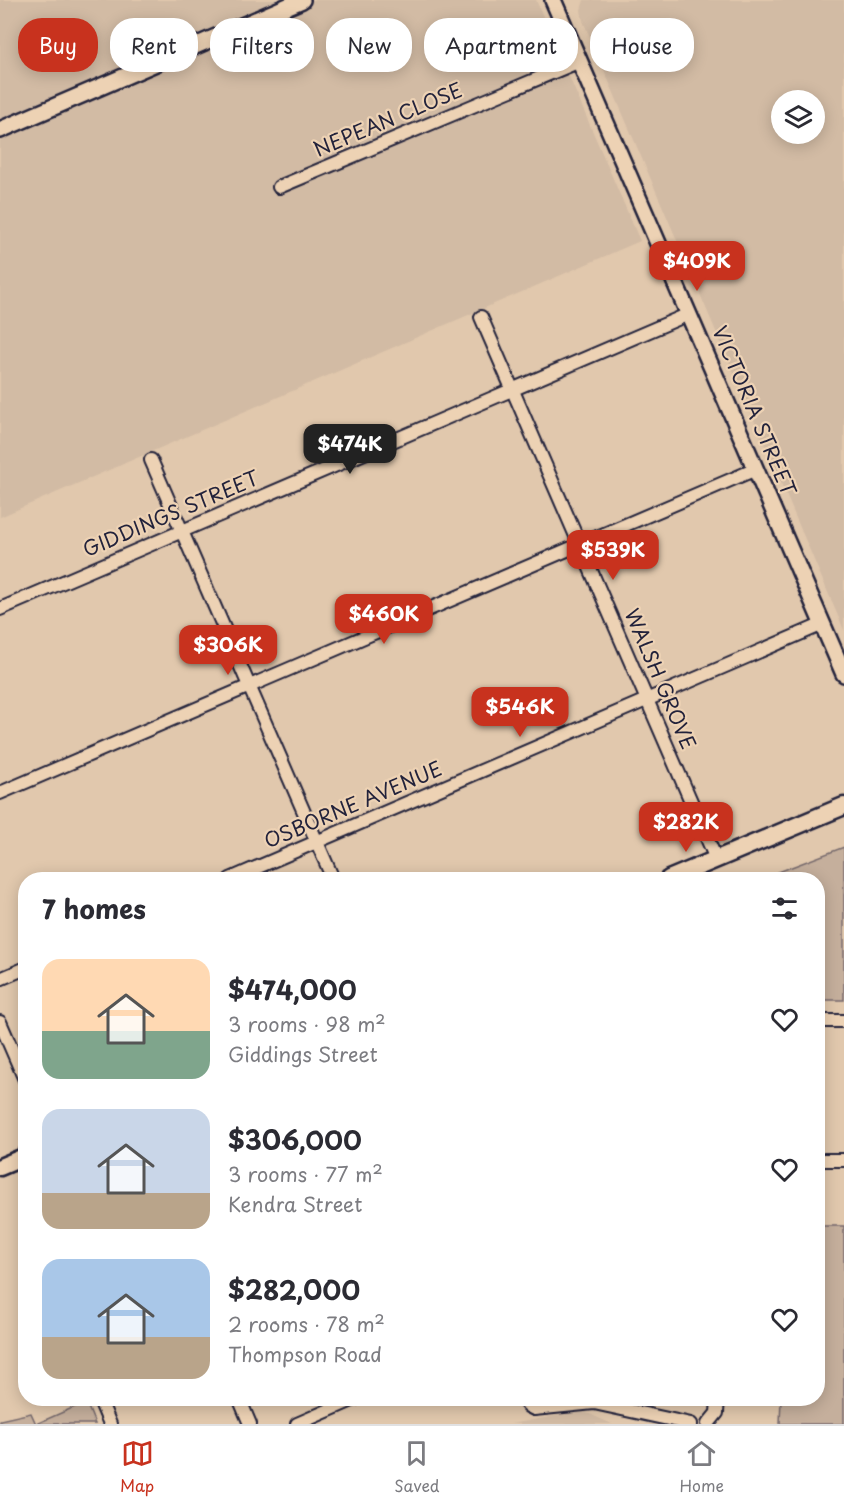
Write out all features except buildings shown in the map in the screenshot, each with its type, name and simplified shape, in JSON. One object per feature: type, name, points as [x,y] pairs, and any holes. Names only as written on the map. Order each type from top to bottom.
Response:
[{"type":"main road","points":[[685,872],[844,806]]},
{"type":"main road","points":[[0,1167],[18,1159]]},
{"type":"street","points":[[0,130],[302,0]]},
{"type":"street","name":"VICTORIA STREET","points":[[553,0],[844,674]]},
{"type":"street","name":"NEPEAN CLOSE","points":[[279,188],[580,61]]},
{"type":"street","name":"GIDDINGS STREET","points":[[0,609],[689,314]]},
{"type":"street","name":"WALSH GROVE","points":[[481,317],[716,859]]},
{"type":"street","points":[[151,460],[330,872]]},
{"type":"street","points":[[0,794],[756,469]]},
{"type":"street","name":"OSBORNE AVENUE","points":[[246,872],[823,624]]},
{"type":"street","points":[[0,979],[18,971]]},
{"type":"street","points":[[825,1021],[844,1021]]},
{"type":"street","points":[[0,1022],[18,1064]]},
{"type":"street","points":[[825,1160],[844,1160]]},
{"type":"street","points":[[102,1406],[110,1424]]},
{"type":"street","points":[[242,1406],[250,1424]]},
{"type":"street","points":[[297,1424],[339,1406]]},
{"type":"street","points":[[528,1406],[534,1409],[560,1406]]},
{"type":"street","points":[[612,1406],[691,1424]]},
{"type":"street","points":[[710,1423],[717,1413],[717,1406]]},
{"type":"shaded area","points":[[0,0],[536,0],[544,18],[424,18],[424,72],[567,72],[640,241],[0,517]]},
{"type":"shaded area","points":[[584,0],[844,0],[844,630],[605,72],[694,72],[694,18],[590,18],[590,37],[581,10]]},
{"type":"shaded area","points":[[844,847],[844,1000],[825,1000],[825,872],[778,872]]},
{"type":"shaded area","points":[[825,1226],[844,1226],[844,1424],[780,1424],[781,1406],[825,1406]]},
{"type":"shaded area","points":[[77,1406],[88,1406],[95,1424],[36,1424]]},
{"type":"shaded area","points":[[583,1411],[612,1424],[511,1424]]},
{"type":"shaded area","points":[[31,1413],[36,1424],[0,1424],[0,1420]]}]
